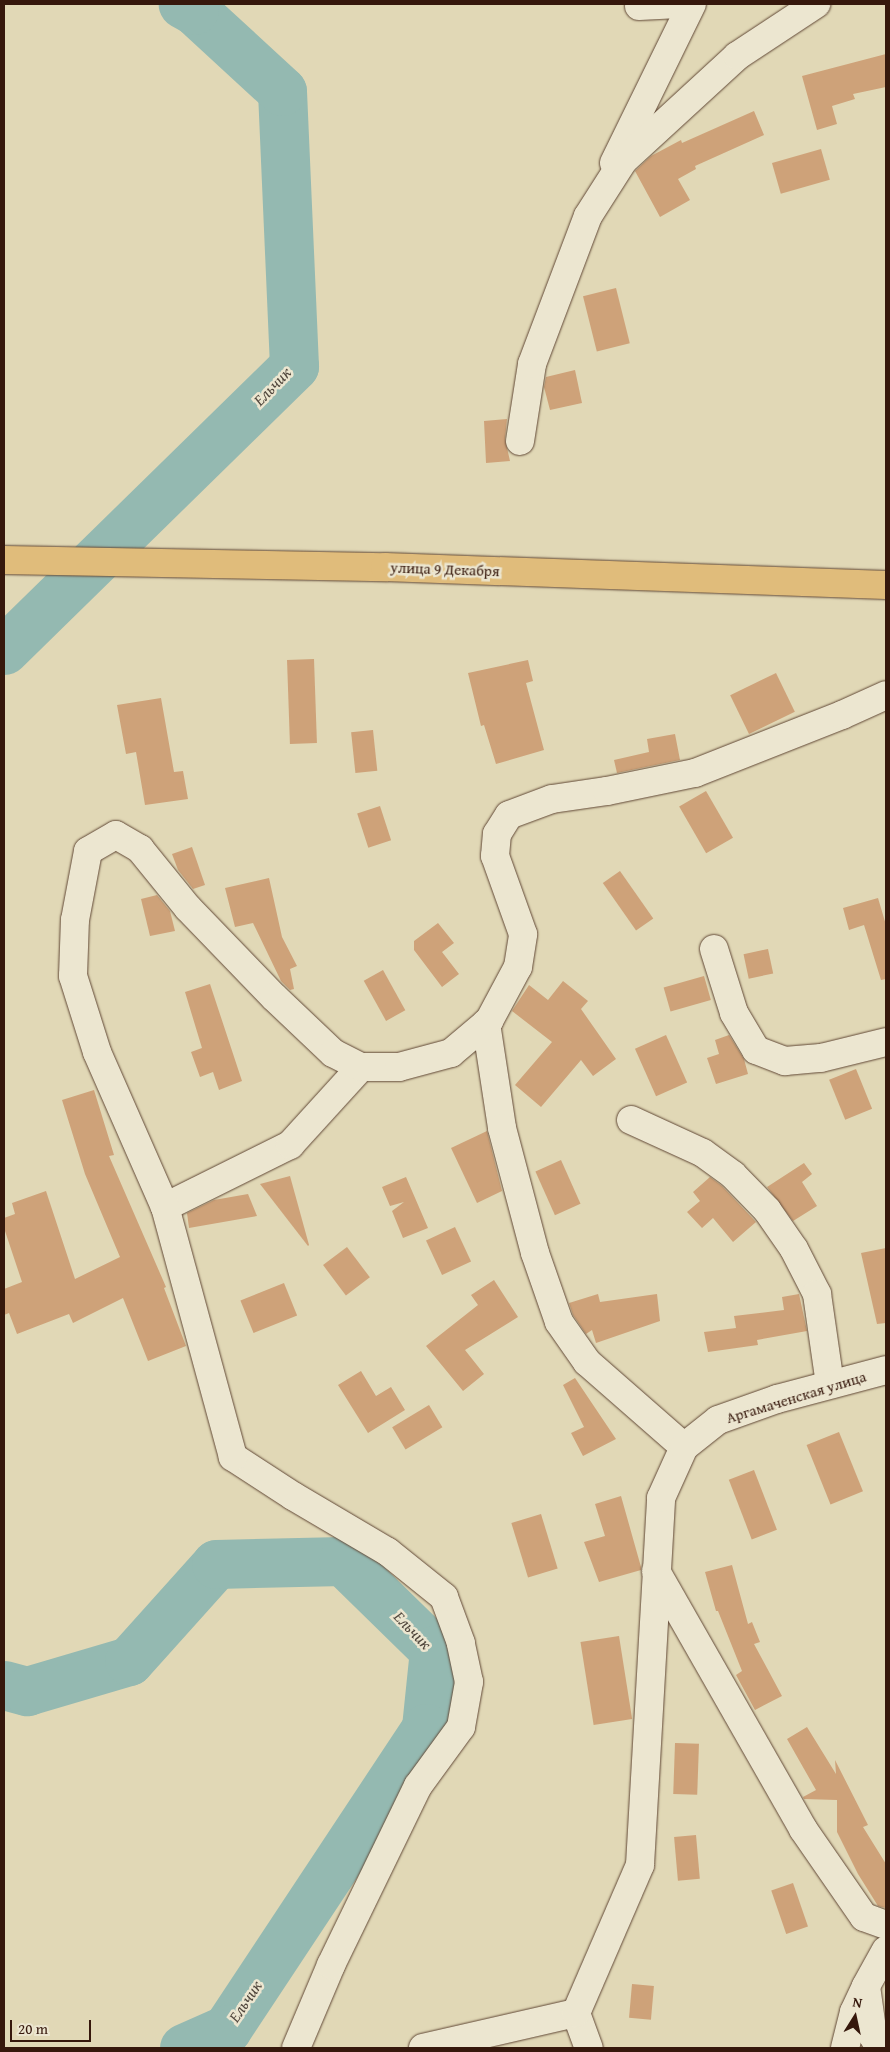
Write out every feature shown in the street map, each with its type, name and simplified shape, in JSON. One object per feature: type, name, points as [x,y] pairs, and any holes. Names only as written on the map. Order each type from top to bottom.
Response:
[{"type":"main road","name":"улица 9 Декабря","points":[[4,560],[385,567],[886,585]]},
{"type":"street","points":[[638,6],[674,4]]},
{"type":"street","points":[[520,441],[532,364],[588,216],[692,4]]},
{"type":"street","points":[[588,216],[623,161],[737,56],[816,4]]},
{"type":"street","points":[[296,2048],[331,1965],[418,1786],[462,1727],[469,1682],[462,1643],[444,1597],[388,1552],[293,1496],[233,1457],[165,1207],[97,1052],[73,976],[75,920],[88,851],[116,835],[140,849],[188,908],[274,997],[333,1052],[361,1067],[399,1067],[451,1053],[486,1023],[518,967],[523,934],[495,856],[497,834],[509,815],[552,799],[607,791],[695,774],[842,715],[886,695]]},
{"type":"street","points":[[714,949],[734,1013],[756,1050],[785,1061],[821,1058],[885,1047]]},
{"type":"street","points":[[486,1023],[502,1128],[535,1253],[559,1322],[587,1362],[684,1447],[661,1498],[640,1865],[576,2013],[589,2048]]},
{"type":"street","points":[[165,1207],[290,1145],[361,1067]]},
{"type":"street","points":[[631,1120],[703,1153],[733,1175],[767,1210],[794,1249],[817,1294],[830,1384]]},
{"type":"street","name":"Аргамаченская улица","points":[[684,1447],[718,1420],[830,1384],[886,1370]]},
{"type":"street","points":[[656,1571],[803,1829],[864,1917],[886,1926]]},
{"type":"street","points":[[846,2048],[854,2012],[886,1950]]},
{"type":"street","points":[[866,1986],[873,2036],[880,2048]]},
{"type":"street","points":[[423,2048],[576,2013]]},
{"type":"building","points":[[886,54],[886,87],[853,94],[855,99],[832,106],[837,124],[817,130],[802,76]]},
{"type":"building","points":[[754,111],[764,135],[695,166],[696,169],[678,179],[690,200],[660,217],[635,171],[651,156],[681,140],[682,143]]},
{"type":"building","points":[[821,149],[830,180],[781,194],[772,163]]},
{"type":"building","points":[[616,288],[630,343],[597,352],[583,296]]},
{"type":"building","points":[[575,370],[582,403],[550,410],[544,387],[546,377]]},
{"type":"building","points":[[507,419],[505,439],[510,461],[486,463],[484,421]]},
{"type":"building","points":[[314,659],[317,743],[290,744],[287,660]]},
{"type":"building","points":[[528,660],[533,681],[526,683],[544,750],[496,764],[484,725],[481,726],[468,673]]},
{"type":"building","points":[[776,673],[795,712],[749,734],[730,695]]},
{"type":"building","points":[[161,698],[174,772],[183,771],[188,799],[145,805],[136,752],[126,754],[117,705]]},
{"type":"building","points":[[373,730],[377,771],[355,773],[351,732]]},
{"type":"building","points":[[675,734],[680,760],[617,773],[614,760],[649,752],[647,739]]},
{"type":"building","points":[[706,791],[733,838],[706,853],[679,806]]},
{"type":"building","points":[[380,806],[391,840],[368,848],[357,813]]},
{"type":"building","points":[[192,847],[205,885],[193,889],[178,870],[172,854]]},
{"type":"building","points":[[620,871],[653,919],[636,931],[603,883]]},
{"type":"building","points":[[269,878],[282,937],[297,966],[290,969],[294,989],[290,990],[281,981],[253,923],[235,927],[225,888]]},
{"type":"building","points":[[157,895],[170,911],[175,931],[150,936],[141,899]]},
{"type":"building","points":[[878,898],[886,925],[886,979],[881,980],[864,925],[849,930],[843,908]]},
{"type":"building","points":[[438,923],[454,943],[442,952],[459,974],[442,987],[414,950],[414,941]]},
{"type":"building","points":[[768,949],[773,973],[749,979],[744,954]]},
{"type":"building","points":[[383,970],[405,1010],[386,1021],[364,981]]},
{"type":"building","points":[[704,976],[711,1000],[671,1012],[664,988]]},
{"type":"building","points":[[563,981],[588,1001],[581,1009],[616,1059],[593,1076],[581,1060],[541,1107],[515,1085],[552,1042],[512,1011],[529,985],[548,1000]]},
{"type":"building","points":[[210,984],[242,1081],[219,1090],[213,1072],[200,1077],[191,1052],[202,1048],[185,992]]},
{"type":"building","points":[[666,1035],[687,1083],[656,1096],[635,1049]]},
{"type":"building","points":[[729,1035],[744,1059],[748,1074],[716,1084],[707,1058],[719,1054],[715,1040]]},
{"type":"building","points":[[856,1069],[872,1109],[845,1120],[829,1080]]},
{"type":"building","points":[[94,1090],[114,1155],[109,1156],[166,1287],[164,1288],[186,1346],[148,1361],[123,1298],[73,1323],[69,1314],[17,1334],[9,1313],[4,1315],[4,1289],[22,1282],[4,1228],[4,1218],[15,1214],[12,1203],[46,1191],[75,1279],[120,1257],[85,1174],[62,1100]]},
{"type":"building","points":[[487,1131],[502,1191],[477,1203],[451,1148]]},
{"type":"building","points":[[561,1160],[581,1204],[555,1215],[535,1171]]},
{"type":"building","points":[[804,1163],[812,1174],[802,1182],[817,1206],[793,1221],[767,1187]]},
{"type":"building","points":[[290,1176],[309,1245],[308,1246],[260,1184]]},
{"type":"building","points":[[406,1177],[428,1228],[403,1238],[392,1211],[404,1202],[390,1206],[382,1187]]},
{"type":"building","points":[[710,1177],[722,1186],[756,1222],[733,1242],[713,1218],[702,1228],[687,1212],[700,1201],[693,1192]]},
{"type":"building","points":[[248,1194],[257,1216],[189,1228],[187,1213],[214,1200]]},
{"type":"building","points":[[455,1227],[471,1261],[442,1275],[426,1241]]},
{"type":"building","points":[[347,1247],[370,1277],[346,1295],[323,1265]]},
{"type":"building","points":[[886,1248],[886,1323],[877,1324],[861,1253]]},
{"type":"building","points":[[494,1280],[518,1317],[465,1350],[484,1374],[463,1391],[426,1346],[478,1305],[471,1295]]},
{"type":"building","points":[[284,1283],[297,1315],[254,1333],[240,1301]]},
{"type":"building","points":[[598,1294],[600,1302],[657,1294],[660,1321],[596,1343],[592,1330],[586,1334],[573,1315],[569,1303]]},
{"type":"building","points":[[799,1294],[807,1331],[757,1340],[758,1345],[708,1352],[704,1332],[736,1328],[734,1316],[784,1310],[782,1297]]},
{"type":"building","points":[[361,1371],[376,1396],[391,1387],[405,1410],[368,1433],[338,1385]]},
{"type":"building","points":[[575,1378],[616,1439],[583,1456],[571,1433],[584,1427],[563,1385]]},
{"type":"building","points":[[429,1405],[442,1427],[406,1449],[392,1427]]},
{"type":"building","points":[[839,1432],[863,1491],[831,1504],[807,1445]]},
{"type":"building","points":[[754,1470],[777,1530],[752,1539],[729,1480]]},
{"type":"building","points":[[621,1496],[641,1570],[599,1582],[584,1542],[605,1536],[595,1504]]},
{"type":"building","points":[[541,1514],[558,1569],[528,1578],[511,1523]]},
{"type":"building","points":[[732,1565],[748,1624],[752,1622],[760,1642],[754,1644],[782,1696],[755,1710],[736,1675],[742,1671],[718,1611],[716,1611],[705,1572]]},
{"type":"building","points":[[619,1636],[632,1719],[594,1725],[580,1642]]},
{"type":"building","points":[[807,1727],[836,1774],[835,1760],[868,1825],[863,1827],[886,1864],[886,1908],[878,1906],[858,1874],[837,1832],[837,1800],[804,1799],[803,1797],[816,1790],[787,1739]]},
{"type":"building","points":[[675,1743],[699,1744],[697,1795],[673,1794]]},
{"type":"building","points":[[696,1835],[700,1879],[678,1881],[674,1837]]},
{"type":"building","points":[[793,1883],[808,1926],[786,1934],[771,1890]]},
{"type":"building","points":[[632,1984],[654,1986],[651,2020],[629,2018]]},
{"type":"waterway","name":"Ельчик","points":[[4,650],[294,366],[282,91],[194,10],[183,4]]},
{"type":"waterway","name":"Ельчик","points":[[4,1685],[27,1691],[129,1661],[216,1564],[343,1561],[434,1650],[426,1728],[227,2029],[184,2048]]}]
